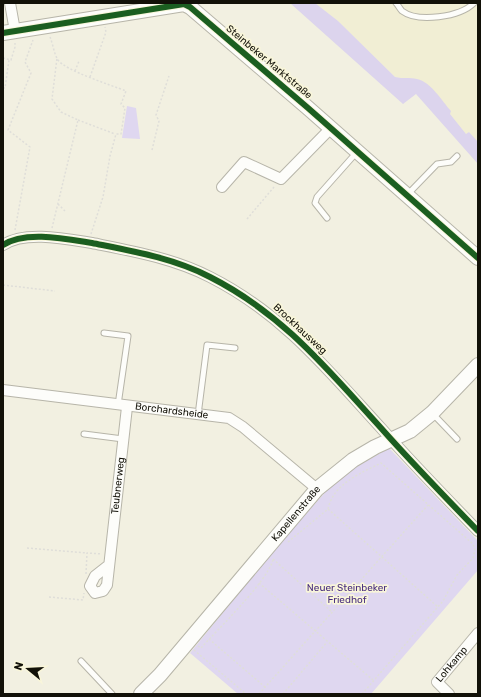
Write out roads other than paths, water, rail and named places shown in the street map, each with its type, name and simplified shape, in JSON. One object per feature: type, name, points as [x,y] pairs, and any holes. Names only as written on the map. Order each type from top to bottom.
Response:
[{"type":"street","points":[[10,3],[12,15],[10,31]]},
{"type":"street","name":"Steinbeker Marktstraße","points":[[10,31],[184,3],[358,151],[478,258]]},
{"type":"street","points":[[222,187],[244,162],[281,179],[331,128]]},
{"type":"street","name":"Brockhausweg","points":[[3,245],[15,240],[34,237],[50,238],[89,243],[172,261],[209,277],[251,300],[292,332],[391,440],[478,531]]},
{"type":"street","name":"Kapellenstraße","points":[[141,694],[194,646],[317,489],[353,460],[410,431],[432,413],[478,365]]},
{"type":"street","name":"Borchardsheide","points":[[3,390],[229,418],[243,427],[317,489]]},
{"type":"street","name":"Teubnerweg","points":[[109,565],[123,439],[123,406]]},
{"type":"street","name":"Lohkamp","points":[[449,694],[437,682],[478,633]]},
{"type":"lane","points":[[396,3],[402,11],[431,18],[453,16],[474,3]]},
{"type":"lane","points":[[327,218],[315,203],[317,196],[358,151]]},
{"type":"lane","points":[[406,195],[437,164],[451,162],[457,156]]},
{"type":"lane","points":[[104,333],[128,336],[123,406]]},
{"type":"lane","points":[[198,415],[207,345],[235,348]]},
{"type":"lane","points":[[432,413],[458,440]]},
{"type":"lane","points":[[84,434],[123,439]]},
{"type":"lane","points":[[81,661],[112,694]]},
{"type":"park label","name":"Neuer Steinbeker Friedhof","points":[[347,594]]}]
